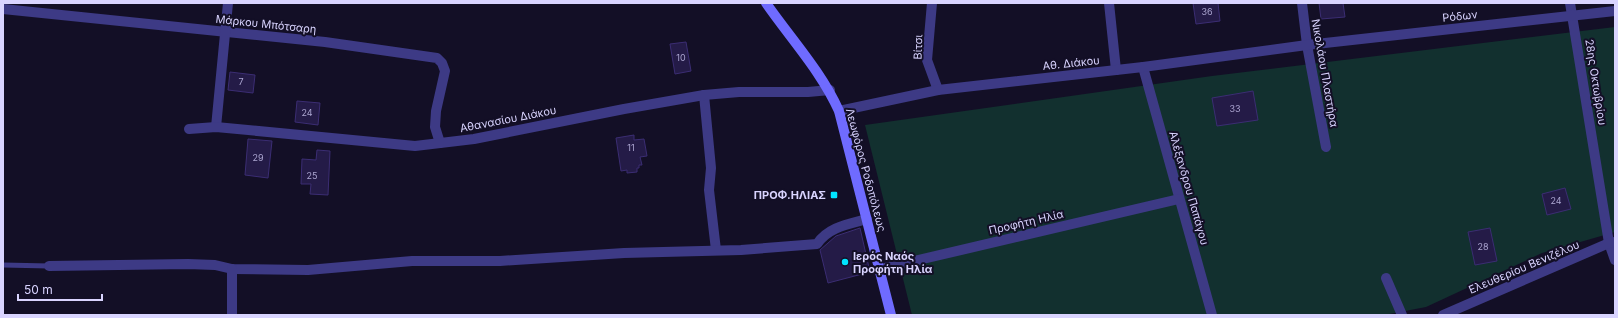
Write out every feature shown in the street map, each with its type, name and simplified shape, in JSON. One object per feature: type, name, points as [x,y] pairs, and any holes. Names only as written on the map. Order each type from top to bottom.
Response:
[{"type":"street","points":[[216,127],[228,3]]},
{"type":"street","name":"Λεωφόρος Ροδοπόλεως","points":[[766,3],[811,62],[830,90],[839,111],[891,315]]},
{"type":"street","name":"Βίτσι","points":[[932,3],[927,60],[938,90]]},
{"type":"street","points":[[1109,3],[1116,70]]},
{"type":"street","name":"Νικολάου Πλαστήρα","points":[[1302,3],[1307,45],[1326,147]]},
{"type":"street","name":"28ης Οκτωβρίου","points":[[1570,3],[1615,260]]},
{"type":"street","name":"Μάρκου Μπότσαρη","points":[[3,9],[325,42],[437,58],[442,63],[445,71],[436,111],[435,127],[440,143]]},
{"type":"street","name":"Ρόδων","points":[[1307,45],[1573,16],[1615,10]]},
{"type":"street","name":"Αθ. Διάκου","points":[[839,111],[938,90],[1143,67],[1307,45]]},
{"type":"street","name":"Αλέξανδρου Παπάγου","points":[[1143,67],[1212,315]]},
{"type":"street","name":"Αθανασίου Διάκου","points":[[189,129],[216,127],[416,146],[474,139],[624,109],[704,95],[739,92],[808,92],[830,90]]},
{"type":"street","points":[[704,95],[711,168],[709,190],[716,250]]},
{"type":"street","name":"Προφήτη Ηλία","points":[[880,269],[1179,199]]},
{"type":"street","points":[[49,266],[188,264],[215,265],[232,269],[308,270],[412,261],[500,261],[564,256],[769,249],[817,244],[822,237],[830,231],[867,219]]},
{"type":"street","name":"Ελευθερίου Βενιζέλου","points":[[1443,315],[1612,243]]},
{"type":"street","points":[[232,269],[232,315]]},
{"type":"street","points":[[1386,278],[1402,315]]},
{"type":"lane","points":[[3,265],[49,266]]},
{"type":"green space","points":[[1615,27],[1615,232],[1542,253],[1426,307],[1384,315],[912,315],[865,125],[1212,76]]},
{"type":"building","points":[[1193,3],[1218,3],[1220,21],[1196,24]]},
{"type":"building","points":[[1319,3],[1343,3],[1345,17],[1321,19]]},
{"type":"building","points":[[686,42],[691,71],[675,74],[670,44]]},
{"type":"building","points":[[230,72],[255,75],[253,93],[228,90]]},
{"type":"building","points":[[1253,91],[1258,120],[1217,126],[1212,98]]},
{"type":"building","points":[[297,101],[320,103],[318,125],[295,122]]},
{"type":"building","points":[[634,135],[634,140],[644,139],[647,156],[640,157],[642,165],[639,165],[637,172],[627,173],[627,170],[621,171],[616,138]]},
{"type":"building","points":[[248,139],[272,141],[268,178],[245,175]]},
{"type":"building","points":[[317,150],[330,151],[328,195],[310,194],[311,184],[301,184],[302,159],[316,160]]},
{"type":"building","points":[[1565,188],[1571,209],[1547,215],[1542,194]]},
{"type":"building","name":"Ιερός Ναός Προφήτη Ηλία","points":[[860,228],[870,272],[828,283],[820,250],[836,236]]},
{"type":"building","points":[[1490,228],[1497,261],[1475,265],[1468,232]]},
{"type":"place","name":"ΠΡΟΦ.ΗΛΙΑΣ","points":[[834,195]]},
{"type":"place","name":"Ιερός Ναός Προφήτη Ηλία","points":[[845,262]]}]
